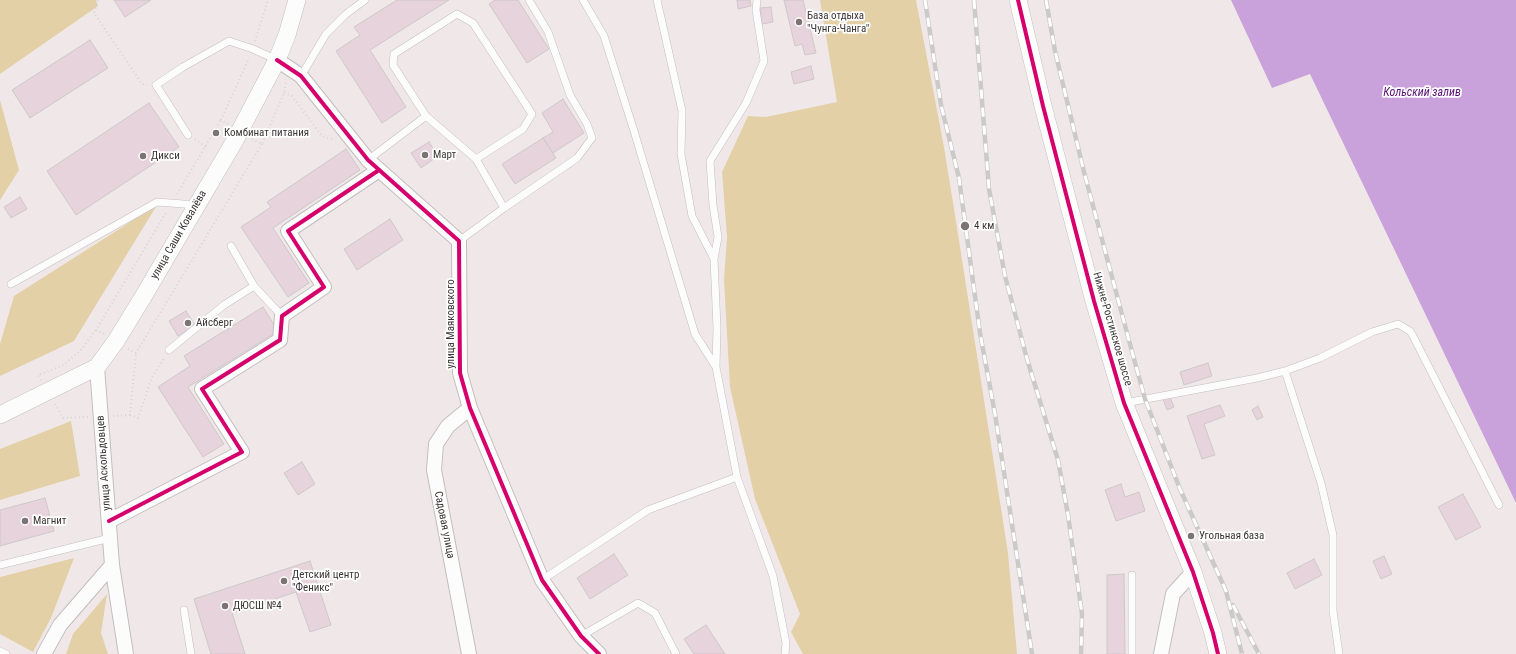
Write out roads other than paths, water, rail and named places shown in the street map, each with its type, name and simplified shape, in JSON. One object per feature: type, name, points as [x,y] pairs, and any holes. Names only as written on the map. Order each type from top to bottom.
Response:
[{"type":"street","name":"улица Саши Ковалёва","points":[[0,415],[96,367],[116,341],[234,142],[277,60],[287,35],[297,0]]},
{"type":"street","name":"Нижне-Ростинское шоссе","points":[[1018,0],[1043,106],[1092,294],[1124,403],[1193,572],[1213,633],[1218,654]]},
{"type":"street","points":[[277,60],[301,76],[368,160],[459,241]]},
{"type":"street","points":[[109,521],[242,452],[202,389],[280,340],[282,316],[324,288],[288,231],[379,170]]},
{"type":"street","name":"улица Маяковского","points":[[459,241],[460,373],[470,408],[542,580],[581,636],[599,654]]},
{"type":"street","name":"улица Аскольдовцев","points":[[96,367],[112,565],[126,654]]},
{"type":"street","name":"Садовая улица","points":[[469,654],[434,470],[436,444],[448,426],[470,408]]},
{"type":"street","points":[[44,654],[60,625],[112,565]]},
{"type":"street","points":[[1161,654],[1173,594],[1193,572]]},
{"type":"lane","points":[[301,76],[326,34],[346,14],[365,0]]},
{"type":"lane","points":[[459,241],[577,158],[592,138],[587,124],[570,95],[548,32],[529,0]]},
{"type":"lane","points":[[583,0],[604,36],[695,334],[716,367]]},
{"type":"lane","points":[[657,0],[682,111],[681,154],[692,216],[714,259]]},
{"type":"lane","points":[[757,0],[756,10],[764,61],[746,103],[710,161],[713,205],[718,237],[714,259],[717,328],[716,367],[737,477],[773,576],[786,643],[785,654]]},
{"type":"lane","points":[[476,159],[523,129],[532,114],[473,23],[457,14],[394,54],[393,65],[426,116],[476,159],[504,208]]},
{"type":"lane","points":[[188,134],[156,86],[183,67],[229,42],[253,49],[277,60]]},
{"type":"lane","points":[[368,160],[426,116]]},
{"type":"lane","points":[[11,284],[157,202],[196,205]]},
{"type":"lane","points":[[231,246],[254,286],[282,316]]},
{"type":"lane","points":[[169,350],[224,305],[254,286]]},
{"type":"lane","points":[[1124,403],[1257,378],[1284,371],[1320,358],[1378,330],[1398,324],[1410,331],[1499,505]]},
{"type":"lane","points":[[1284,371],[1321,483],[1333,535],[1333,611],[1338,654]]},
{"type":"lane","points":[[542,580],[648,510],[737,477]]},
{"type":"lane","points":[[0,565],[110,538]]},
{"type":"lane","points":[[1132,575],[1132,654]]},
{"type":"lane","points":[[581,636],[638,603],[655,614],[676,654]]},
{"type":"lane","points":[[184,610],[191,654]]},
{"type":"lane","points":[[0,651],[6,654]]},
{"type":"water","name":"Кольский залив","points":[[1231,0],[1516,0],[1516,503],[1310,74],[1272,88]]},
{"type":"railway","points":[[925,0],[941,105],[959,178],[980,333],[995,414],[1032,654]]},
{"type":"railway","points":[[974,0],[989,189],[1005,276],[1027,359],[1058,460],[1068,515],[1082,614],[1081,654]]},
{"type":"railway","points":[[1046,0],[1055,51],[1084,172],[1145,399],[1180,489],[1226,591],[1242,654]]},
{"type":"railway","points":[[1233,605],[1259,654]]},
{"type":"place","name":"База отдыха \"Чунга-Чанга\"","points":[[799,22]]},
{"type":"place","name":"Комбинат питания","points":[[216,133]]},
{"type":"place","name":"Март","points":[[425,155]]},
{"type":"place","name":"Дикси","points":[[143,156]]},
{"type":"place","name":"4 км","points":[[965,226]]},
{"type":"place","name":"Айсберг","points":[[188,323]]},
{"type":"place","name":"Магнит","points":[[25,521]]},
{"type":"place","name":"Угольная база","points":[[1191,536]]},
{"type":"place","name":"Детский центр \"Феникс\"","points":[[284,581]]},
{"type":"place","name":"ДЮСШ №4","points":[[225,606]]}]
